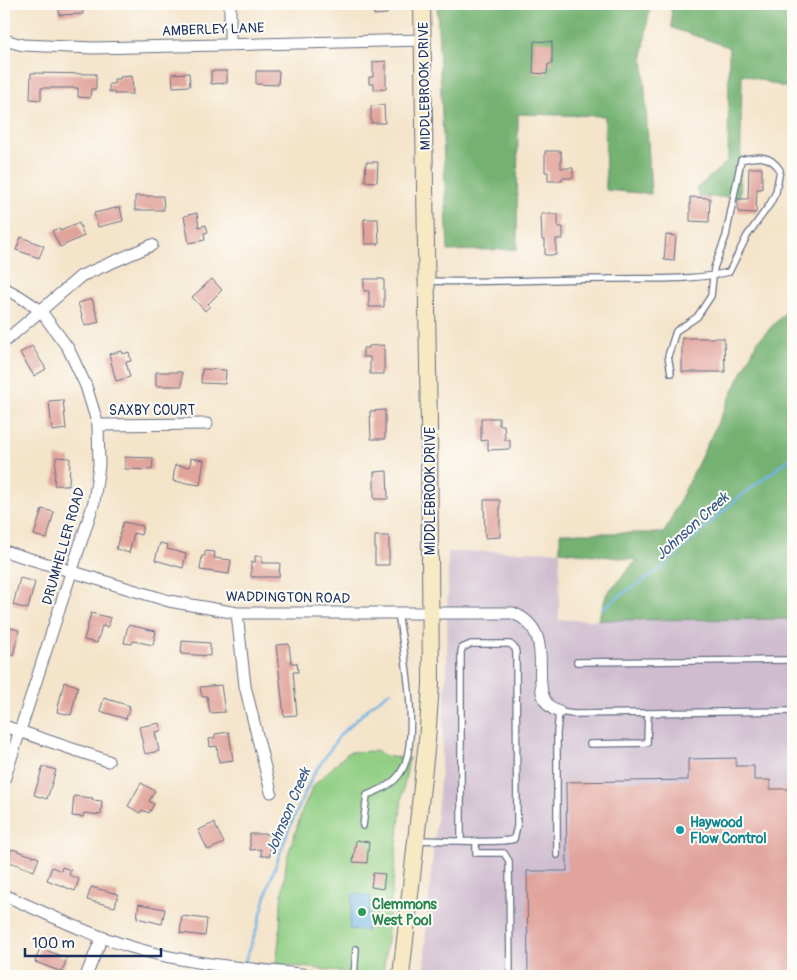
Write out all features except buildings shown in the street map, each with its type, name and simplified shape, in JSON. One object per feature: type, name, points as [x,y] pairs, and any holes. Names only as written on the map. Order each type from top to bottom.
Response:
[{"type":"street","points":[[230,4],[230,44]]},
{"type":"street","name":"MIDDLEBROOK DRIVE","points":[[401,976],[430,708],[427,281],[422,4]]},
{"type":"street","name":"AMBERLEY LANE","points":[[4,40],[22,45],[93,48],[423,40]]},
{"type":"street","points":[[4,342],[81,276],[152,245]]},
{"type":"street","name":"DRUMHELLER ROAD","points":[[4,288],[40,310],[68,348],[86,386],[98,425],[99,465],[94,502],[4,780]]},
{"type":"street","name":"SAXBY COURT","points":[[98,425],[207,424]]},
{"type":"street","name":"WADDINGTON ROAD","points":[[4,551],[169,601],[237,613],[507,612],[519,615],[533,628],[539,640],[541,690],[551,708],[559,712]]},
{"type":"street","points":[[237,613],[245,686],[271,792]]},
{"type":"street","points":[[4,726],[108,761]]},
{"type":"street","points":[[4,895],[102,937],[133,948],[183,960],[319,976]]},
{"type":"street","points":[[86,976],[102,937]]},
{"type":"lane","points":[[427,281],[467,282],[714,276],[729,272],[747,236],[770,204],[776,192],[780,170],[776,163],[758,156],[741,160],[726,236],[714,268],[714,276],[711,296],[697,317],[676,331],[668,356],[672,373]]},
{"type":"lane","points":[[363,826],[368,796],[396,779],[403,770],[408,751],[410,724],[409,690],[398,613]]},
{"type":"lane","points":[[416,840],[461,841],[510,841],[514,839],[516,833],[516,653],[515,648],[510,644],[471,644],[462,648],[461,652],[461,841]]},
{"type":"lane","points":[[577,662],[793,660]]},
{"type":"lane","points":[[557,855],[557,733],[559,712],[574,714],[793,711]]},
{"type":"lane","points":[[590,744],[647,743],[648,713]]},
{"type":"lane","points":[[476,841],[476,853],[504,853],[509,861],[510,976]]},
{"type":"lane","points":[[354,976],[356,949]]},
{"type":"shaded area","points":[[560,551],[559,620],[793,619],[793,976],[424,976],[426,929],[440,782],[447,659],[448,552]]},
{"type":"green space","points":[[437,4],[650,4],[643,54],[651,194],[606,190],[605,116],[518,114],[517,249],[448,251]]},
{"type":"green space","points":[[671,4],[793,4],[793,90],[742,74],[740,197],[699,197],[696,189],[728,161],[729,47],[672,28]]},
{"type":"green space","points":[[793,304],[793,619],[598,620],[607,593],[637,560],[560,551],[560,533],[664,533],[757,342]]},
{"type":"green space","points":[[376,751],[388,756],[409,758],[402,797],[384,967],[381,976],[276,964],[287,858],[303,808],[314,785],[349,752]]},
{"type":"water","points":[[353,894],[371,896],[367,931],[349,929]]},
{"type":"waterway","name":"Johnson Creek","points":[[603,608],[659,570],[732,503],[793,456]]},
{"type":"waterway","name":"Johnson Creek","points":[[244,964],[288,831],[313,775],[340,735],[372,705],[391,691]]},
{"type":"place","name":"Haywood Flow Control","points":[[680,830]]},
{"type":"place","name":"Clemmons West Pool","points":[[362,912]]}]
